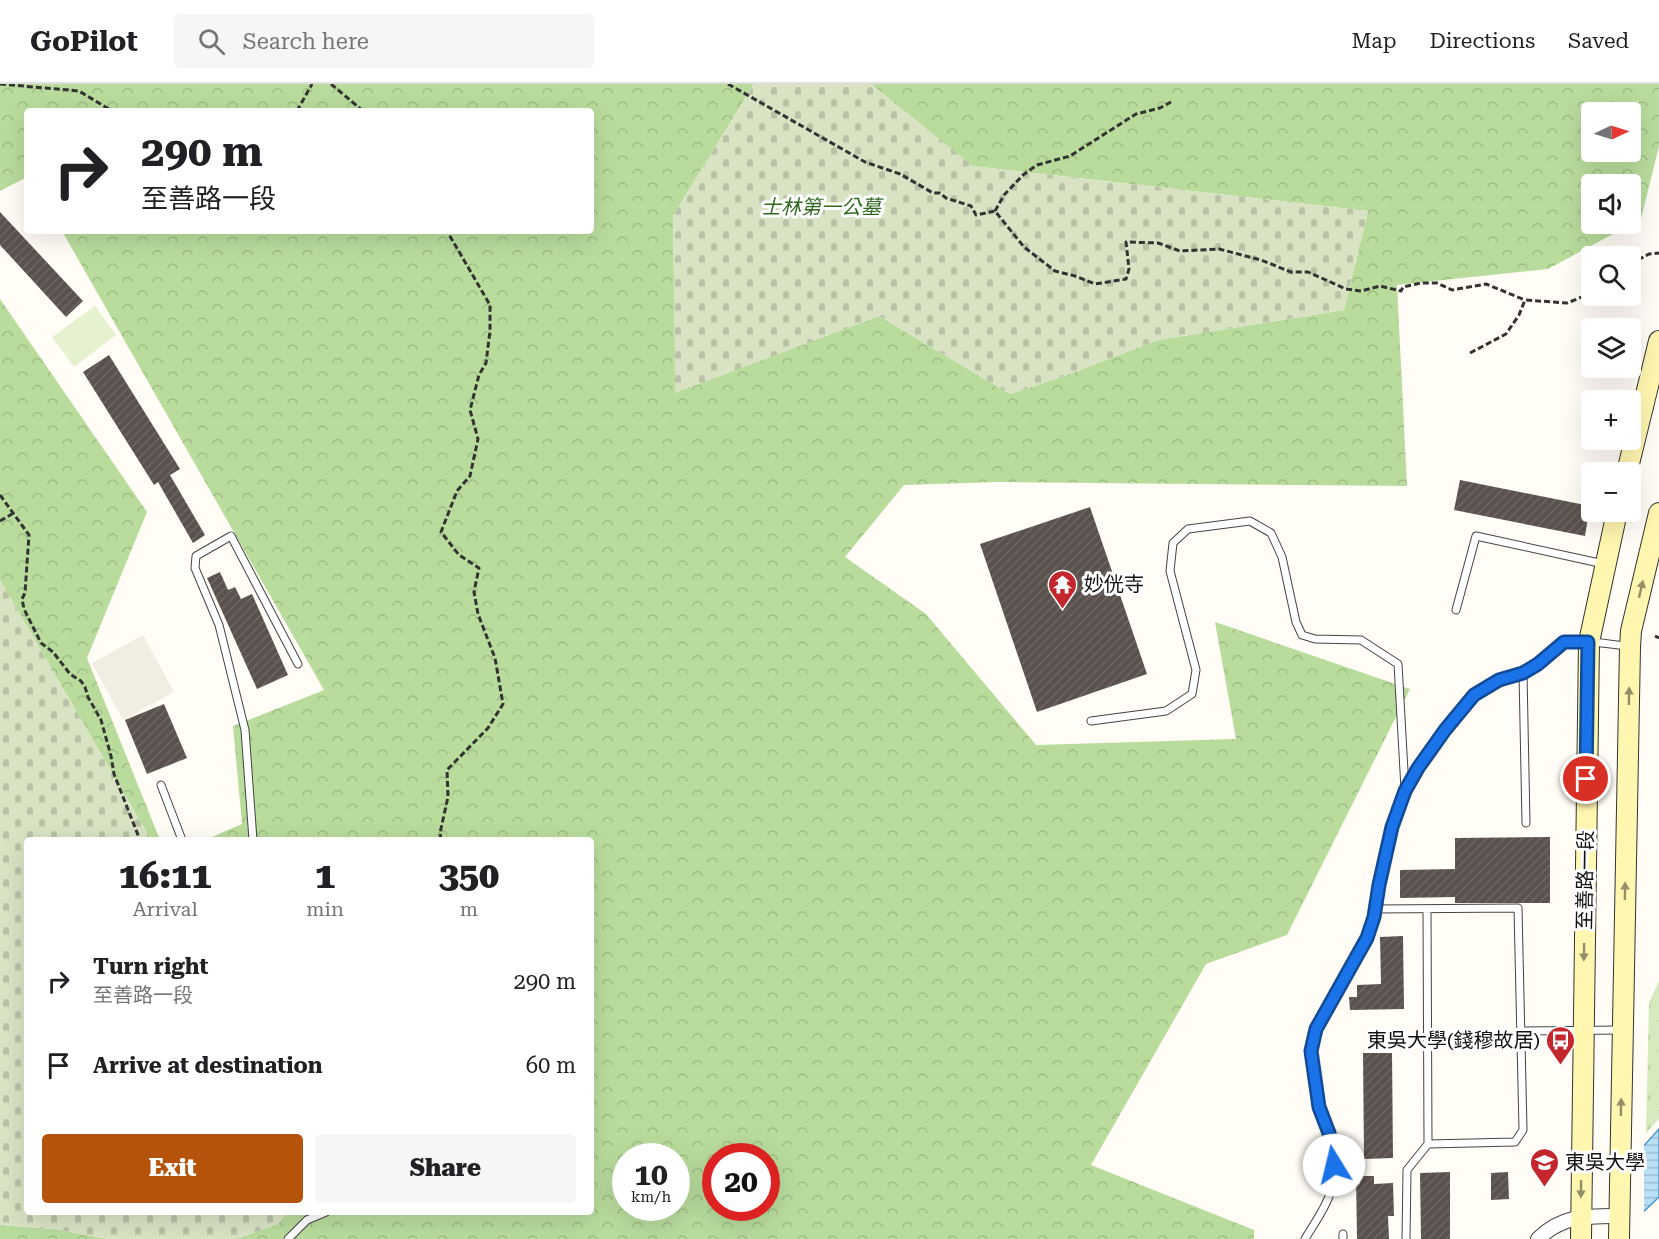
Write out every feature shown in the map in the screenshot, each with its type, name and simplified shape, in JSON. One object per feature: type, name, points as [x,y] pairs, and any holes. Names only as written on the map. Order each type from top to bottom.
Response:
[{"type":"main road","points":[[1629,462],[1659,341]]},
{"type":"main road","name":"至善路一段","points":[[1619,1239],[1630,647],[1631,631],[1659,513]]},
{"type":"main road","name":"至善路一段","points":[[1581,1239],[1588,642],[1614,522]]},
{"type":"street","points":[[1538,1239],[1549,1227],[1580,1216],[1619,1216]]},
{"type":"lane","points":[[1091,721],[1166,711],[1192,694],[1196,670],[1170,571],[1173,543],[1188,529],[1250,521],[1270,533],[1282,556],[1296,622],[1302,635],[1315,639],[1361,640],[1398,664],[1405,791]]},
{"type":"lane","points":[[253,837],[245,730],[219,625],[195,568],[196,556],[231,536],[298,664]]},
{"type":"lane","points":[[1456,610],[1476,536],[1604,564]]},
{"type":"lane","points":[[1305,1239],[1329,1196],[1333,1183],[1334,1165],[1329,1133],[1319,1107],[1311,1051],[1316,1029],[1367,938],[1376,909],[1392,827],[1405,791],[1445,730],[1474,695],[1499,680],[1523,673],[1538,664],[1564,642],[1588,642],[1630,647]]},
{"type":"lane","points":[[1523,673],[1526,824]]},
{"type":"lane","points":[[161,785],[181,837]]},
{"type":"lane","points":[[1376,909],[1518,909],[1524,1130],[1515,1142],[1428,1144]]},
{"type":"lane","points":[[1406,1239],[1407,1170],[1428,1144],[1427,909]]},
{"type":"lane","points":[[1522,1031],[1622,1030]]},
{"type":"lane","points":[[288,1239],[307,1221],[320,1215]]},
{"type":"path","points":[[0,84],[79,91],[107,108]]},
{"type":"path","points":[[299,108],[312,84]]},
{"type":"path","points":[[331,84],[359,108]]},
{"type":"path","points":[[728,84],[865,162],[900,174],[933,193],[940,193],[946,198],[971,206],[976,215],[995,211],[1004,195],[1023,175],[1037,165],[1070,156],[1136,114],[1160,108],[1171,102]]},
{"type":"path","points":[[995,211],[1024,247],[1055,271],[1095,284],[1126,279],[1129,269],[1125,242],[1158,243],[1180,251],[1219,249],[1261,260],[1292,272],[1308,272],[1346,289],[1361,291],[1380,286],[1401,291],[1403,287],[1421,283],[1437,283],[1452,290],[1486,284],[1525,300],[1567,303],[1581,297]]},
{"type":"path","points":[[441,837],[448,798],[447,771],[488,728],[503,704],[495,658],[478,614],[474,592],[479,568],[459,555],[441,532],[458,490],[470,476],[478,439],[470,410],[479,375],[486,363],[490,331],[490,305],[449,234]]},
{"type":"path","points":[[1641,258],[1649,254],[1659,253]]},
{"type":"path","points":[[1470,353],[1506,334],[1519,315],[1525,300]]},
{"type":"path","points":[[0,495],[29,535],[25,593],[22,600],[24,609],[41,643],[53,652],[70,674],[81,681],[85,687],[101,720],[114,774],[139,837]]},
{"type":"path","points":[[0,521],[12,514]]},
{"type":"green space","points":[[0,84],[754,84],[673,216],[676,392],[879,316],[1010,394],[1158,340],[1344,310],[1368,211],[972,166],[871,84],[1659,84],[1659,146],[1641,219],[1641,174],[1581,174],[1581,234],[1613,234],[1591,246],[1581,246],[1581,251],[1548,269],[1397,285],[1407,486],[997,482],[904,485],[845,557],[926,614],[1036,745],[1236,739],[1215,622],[1410,689],[1287,935],[1206,964],[1091,1165],[1254,1230],[1254,1239],[236,1239],[278,1224],[285,1215],[594,1215],[594,837],[212,837],[242,824],[233,726],[324,690],[64,234],[594,234],[594,108],[24,108],[24,179],[0,191]]},
{"type":"green space","name":"士林第一公墓","points":[[754,84],[871,84],[973,166],[1368,211],[1344,310],[1158,340],[1010,394],[879,316],[675,393],[673,216]]},
{"type":"green space","points":[[0,299],[147,512],[87,658],[159,837],[149,837],[0,580]]},
{"type":"green space","points":[[95,306],[116,335],[74,367],[52,337]]},
{"type":"green space","points":[[0,580],[149,837],[24,837],[24,1215],[285,1215],[278,1224],[236,1239],[108,1239],[55,1229],[0,1225]]},
{"type":"green space","points":[[1659,981],[1659,1119],[1646,1133],[1649,1003]]},
{"type":"green space","points":[[0,1225],[55,1229],[108,1239],[0,1239]]},
{"type":"shaded area","points":[[143,635],[174,692],[123,720],[92,663]]},
{"type":"water","points":[[1659,1129],[1659,1197],[1615,1239],[1559,1239]]},
{"type":"pier","points":[[1644,1141],[1644,1216],[1620,1239],[1558,1239]]},
{"type":"building","points":[[0,212],[83,301],[66,317],[0,245]]},
{"type":"building","points":[[109,355],[180,469],[170,475],[205,535],[193,543],[158,482],[154,485],[83,372]]},
{"type":"building","points":[[1460,480],[1581,504],[1581,522],[1587,522],[1585,536],[1454,510]]},
{"type":"building","name":"妙侊寺","points":[[1090,507],[1147,674],[1037,712],[980,544]]},
{"type":"building","points":[[220,572],[228,590],[235,587],[241,599],[252,594],[288,675],[257,689],[207,578]]},
{"type":"building","points":[[164,704],[187,758],[147,774],[125,720]]},
{"type":"building","points":[[1550,837],[1550,903],[1455,903],[1455,897],[1400,898],[1400,870],[1455,869],[1455,838]]},
{"type":"building","points":[[1403,936],[1404,1009],[1350,1010],[1349,997],[1357,997],[1357,985],[1381,984],[1380,937]]},
{"type":"building","points":[[1363,1053],[1392,1053],[1393,1158],[1364,1159]]},
{"type":"building","points":[[1450,1172],[1450,1239],[1421,1239],[1420,1173]]},
{"type":"building","points":[[1508,1172],[1509,1199],[1491,1200],[1491,1173]]},
{"type":"building","points":[[1356,1176],[1374,1176],[1374,1184],[1393,1183],[1394,1216],[1388,1216],[1389,1239],[1357,1239]]},
{"type":"place","name":"妙侊寺","points":[[1063,610]]},
{"type":"place","name":"東吳大學(錢穆故居)","points":[[1561,1066]]},
{"type":"place","name":"東吳大學","points":[[1544,1188]]},
{"type":"route","points":[[1334,1165],[1329,1133],[1319,1107],[1311,1051],[1316,1029],[1323,1014],[1367,938],[1374,917],[1392,827],[1405,791],[1418,768],[1474,695],[1499,680],[1523,673],[1538,664],[1564,642],[1588,642],[1586,779]]}]
